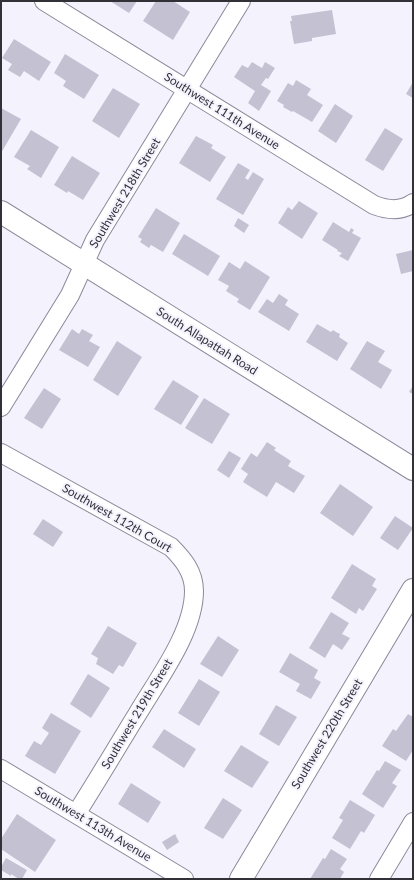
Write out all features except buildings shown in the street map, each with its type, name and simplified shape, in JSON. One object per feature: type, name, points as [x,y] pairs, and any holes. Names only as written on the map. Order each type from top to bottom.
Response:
[{"type":"main road","name":"South Allapattah Road","points":[[1,212],[413,469]]},
{"type":"main road","name":"Southwest 220th Street","points":[[241,879],[413,590]]},
{"type":"street","name":"Southwest 111th Avenue","points":[[44,1],[374,205],[397,210],[409,206]]},
{"type":"street","name":"Southwest 218th Street","points":[[1,407],[70,296],[95,240],[241,1]]},
{"type":"street","name":"Southwest 112th Court","points":[[1,453],[171,547],[183,559],[191,572],[194,590],[192,611]]},
{"type":"street","name":"Southwest 219th Street","points":[[76,814],[178,646],[192,611]]},
{"type":"street","name":"Southwest 113th Avenue","points":[[1,769],[184,879]]},
{"type":"street","points":[[378,879],[413,822]]}]
